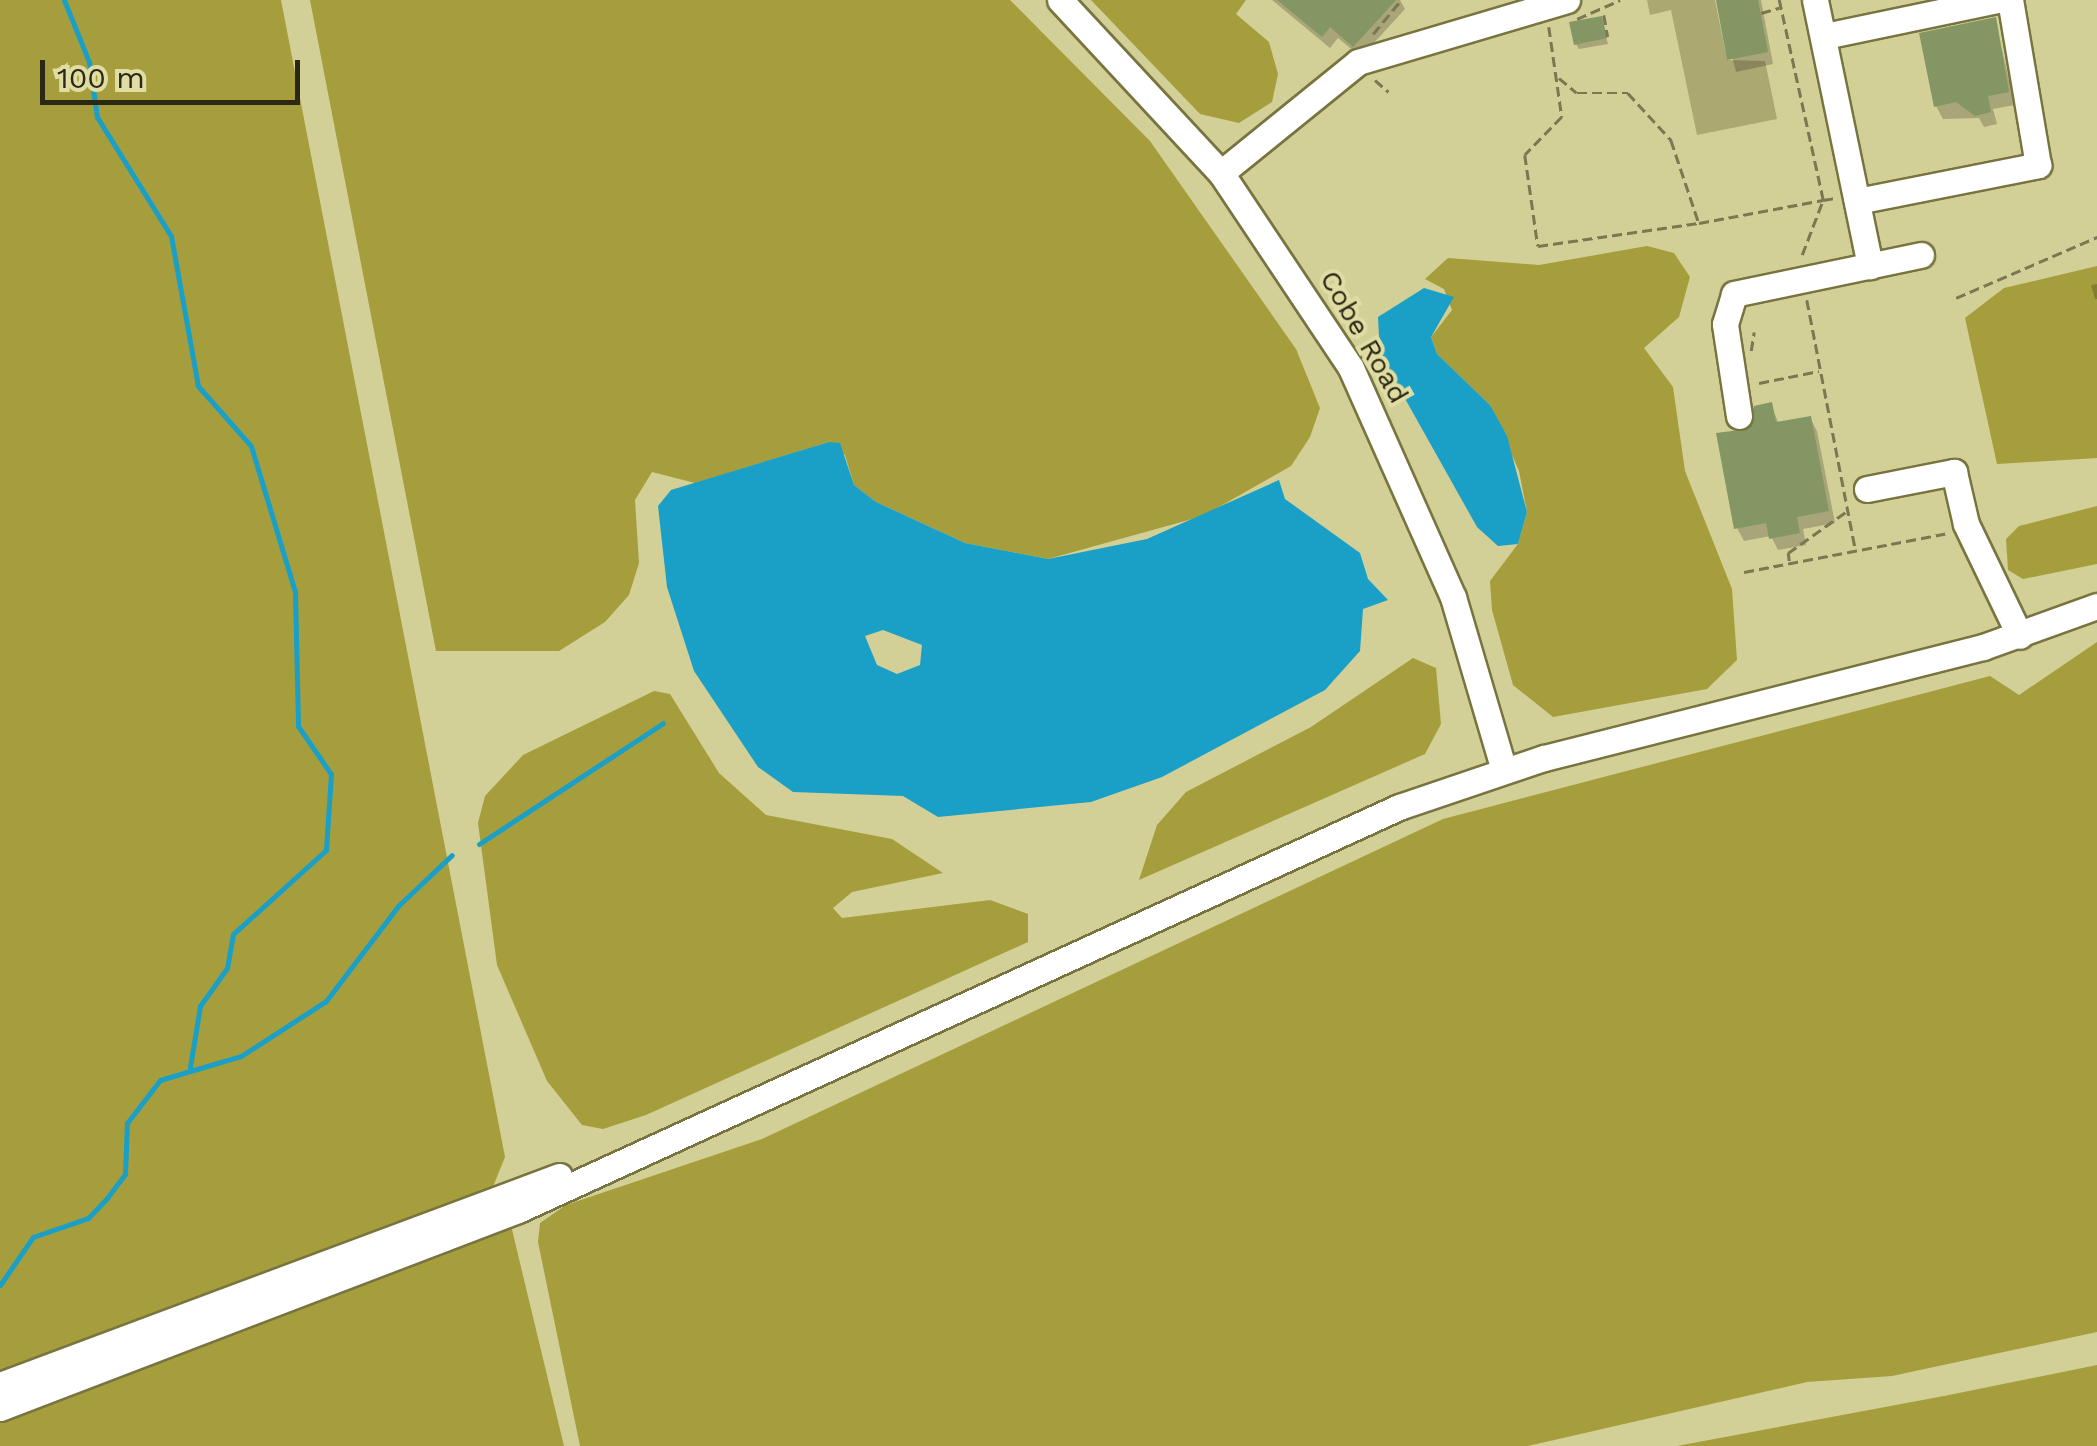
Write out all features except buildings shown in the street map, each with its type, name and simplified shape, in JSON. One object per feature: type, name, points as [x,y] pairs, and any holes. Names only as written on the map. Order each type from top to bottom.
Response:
[{"type":"street","name":"Cobe Road","points":[[1060,0],[1221,173],[1309,298],[1392,449],[1453,597],[1504,770]]},
{"type":"street","points":[[1221,173],[1358,62],[1567,0]]},
{"type":"street","points":[[1815,0],[1870,266]]},
{"type":"street","points":[[1825,36],[1998,0]]},
{"type":"street","points":[[1857,197],[2038,165],[2010,0]]},
{"type":"street","points":[[1739,416],[1725,324],[1734,294],[1921,255]]},
{"type":"street","points":[[1868,489],[1958,466],[1966,524],[2020,636]]},
{"type":"street","points":[[0,1408],[622,1159],[1332,835],[1504,770],[2020,636],[2097,606]]},
{"type":"street","points":[[0,1385],[492,1209]]},
{"type":"path","points":[[1369,38],[1401,0]]},
{"type":"path","points":[[1608,37],[1605,13],[1620,0]]},
{"type":"path","points":[[1779,0],[1823,200],[1800,262]]},
{"type":"path","points":[[1761,13],[1780,7]]},
{"type":"path","points":[[1548,25],[1562,118],[1525,155],[1538,246],[1857,197]]},
{"type":"path","points":[[1363,70],[1389,92]]},
{"type":"path","points":[[1559,78],[1577,93],[1628,92],[1671,140],[1699,222]]},
{"type":"path","points":[[1956,298],[2097,238]]},
{"type":"path","points":[[1805,290],[1855,549]]},
{"type":"path","points":[[1754,384],[1821,370]]},
{"type":"path","points":[[1790,562],[1788,552],[1848,510]]},
{"type":"path","points":[[1744,572],[1953,533]]},
{"type":"shaded area","points":[[0,0],[281,0],[505,1157],[488,1199],[0,1385]]},
{"type":"shaded area","points":[[310,0],[1010,0],[1150,141],[1296,349],[1320,408],[1310,437],[1291,466],[1203,516],[1048,559],[965,543],[876,502],[854,485],[845,455],[829,442],[695,483],[652,472],[635,500],[639,563],[629,595],[605,622],[559,651],[436,651]]},
{"type":"shaded area","points":[[1091,0],[1246,0],[1236,14],[1269,42],[1278,74],[1272,102],[1239,123],[1200,114]]},
{"type":"shaded area","points":[[1647,0],[1715,0],[1727,60],[1765,61],[1777,119],[1697,135],[1671,10],[1650,15]]},
{"type":"shaded area","points":[[1647,246],[1674,253],[1690,277],[1679,317],[1644,348],[1673,387],[1685,471],[1732,589],[1737,660],[1707,689],[1553,717],[1513,685],[1492,610],[1490,581],[1518,544],[1527,512],[1519,471],[1490,405],[1437,354],[1431,337],[1452,310],[1444,289],[1425,279],[1448,258],[1539,265]]},
{"type":"shaded area","points":[[2097,266],[2097,458],[1997,464],[1965,318],[2004,288]]},
{"type":"shaded area","points":[[2097,506],[2097,564],[2023,579],[2008,570],[2006,539],[2019,526]]},
{"type":"shaded area","points":[[2097,642],[2097,1332],[1892,1376],[1807,1382],[1528,1446],[580,1446],[538,1242],[540,1223],[566,1205],[762,1139],[1443,819],[1990,676],[2019,695]]},
{"type":"shaded area","points":[[1413,658],[1436,668],[1441,724],[1425,754],[1139,880],[1157,825],[1186,792],[1311,727]]},
{"type":"shaded area","points":[[654,691],[670,694],[719,773],[766,815],[892,839],[943,873],[852,892],[833,908],[842,918],[990,900],[1028,914],[1028,942],[646,1115],[603,1129],[582,1125],[547,1081],[497,965],[478,823],[485,796],[523,755]]},
{"type":"shaded area","points":[[508,1213],[564,1446],[0,1446],[0,1408]]},
{"type":"shaded area","points":[[2097,1365],[2097,1446],[1677,1446],[1944,1396]]},
{"type":"water","points":[[1424,288],[1454,297],[1431,337],[1437,354],[1490,405],[1507,436],[1527,512],[1518,544],[1498,546],[1477,527],[1380,354],[1378,317]]},
{"type":"water","points":[[829,442],[840,443],[854,485],[876,502],[965,543],[1048,559],[1147,539],[1279,480],[1285,499],[1360,553],[1368,579],[1388,600],[1363,609],[1360,651],[1325,690],[1162,777],[1091,802],[938,817],[903,796],[793,792],[758,767],[694,671],[667,587],[658,506],[671,490]],"holes":[[[883,630],[922,645],[920,665],[897,674],[877,665],[865,636]]]},
{"type":"waterway","points":[[64,0],[89,62],[97,117],[171,236],[198,386],[251,446],[295,592],[298,726],[331,774],[326,850],[233,934],[227,968],[200,1006],[190,1067]]},
{"type":"waterway","points":[[479,844],[663,723]]},
{"type":"waterway","points":[[0,1285],[33,1237],[88,1218],[107,1198],[125,1174],[127,1123],[160,1080],[241,1056],[326,1001],[398,906],[452,855]]}]
